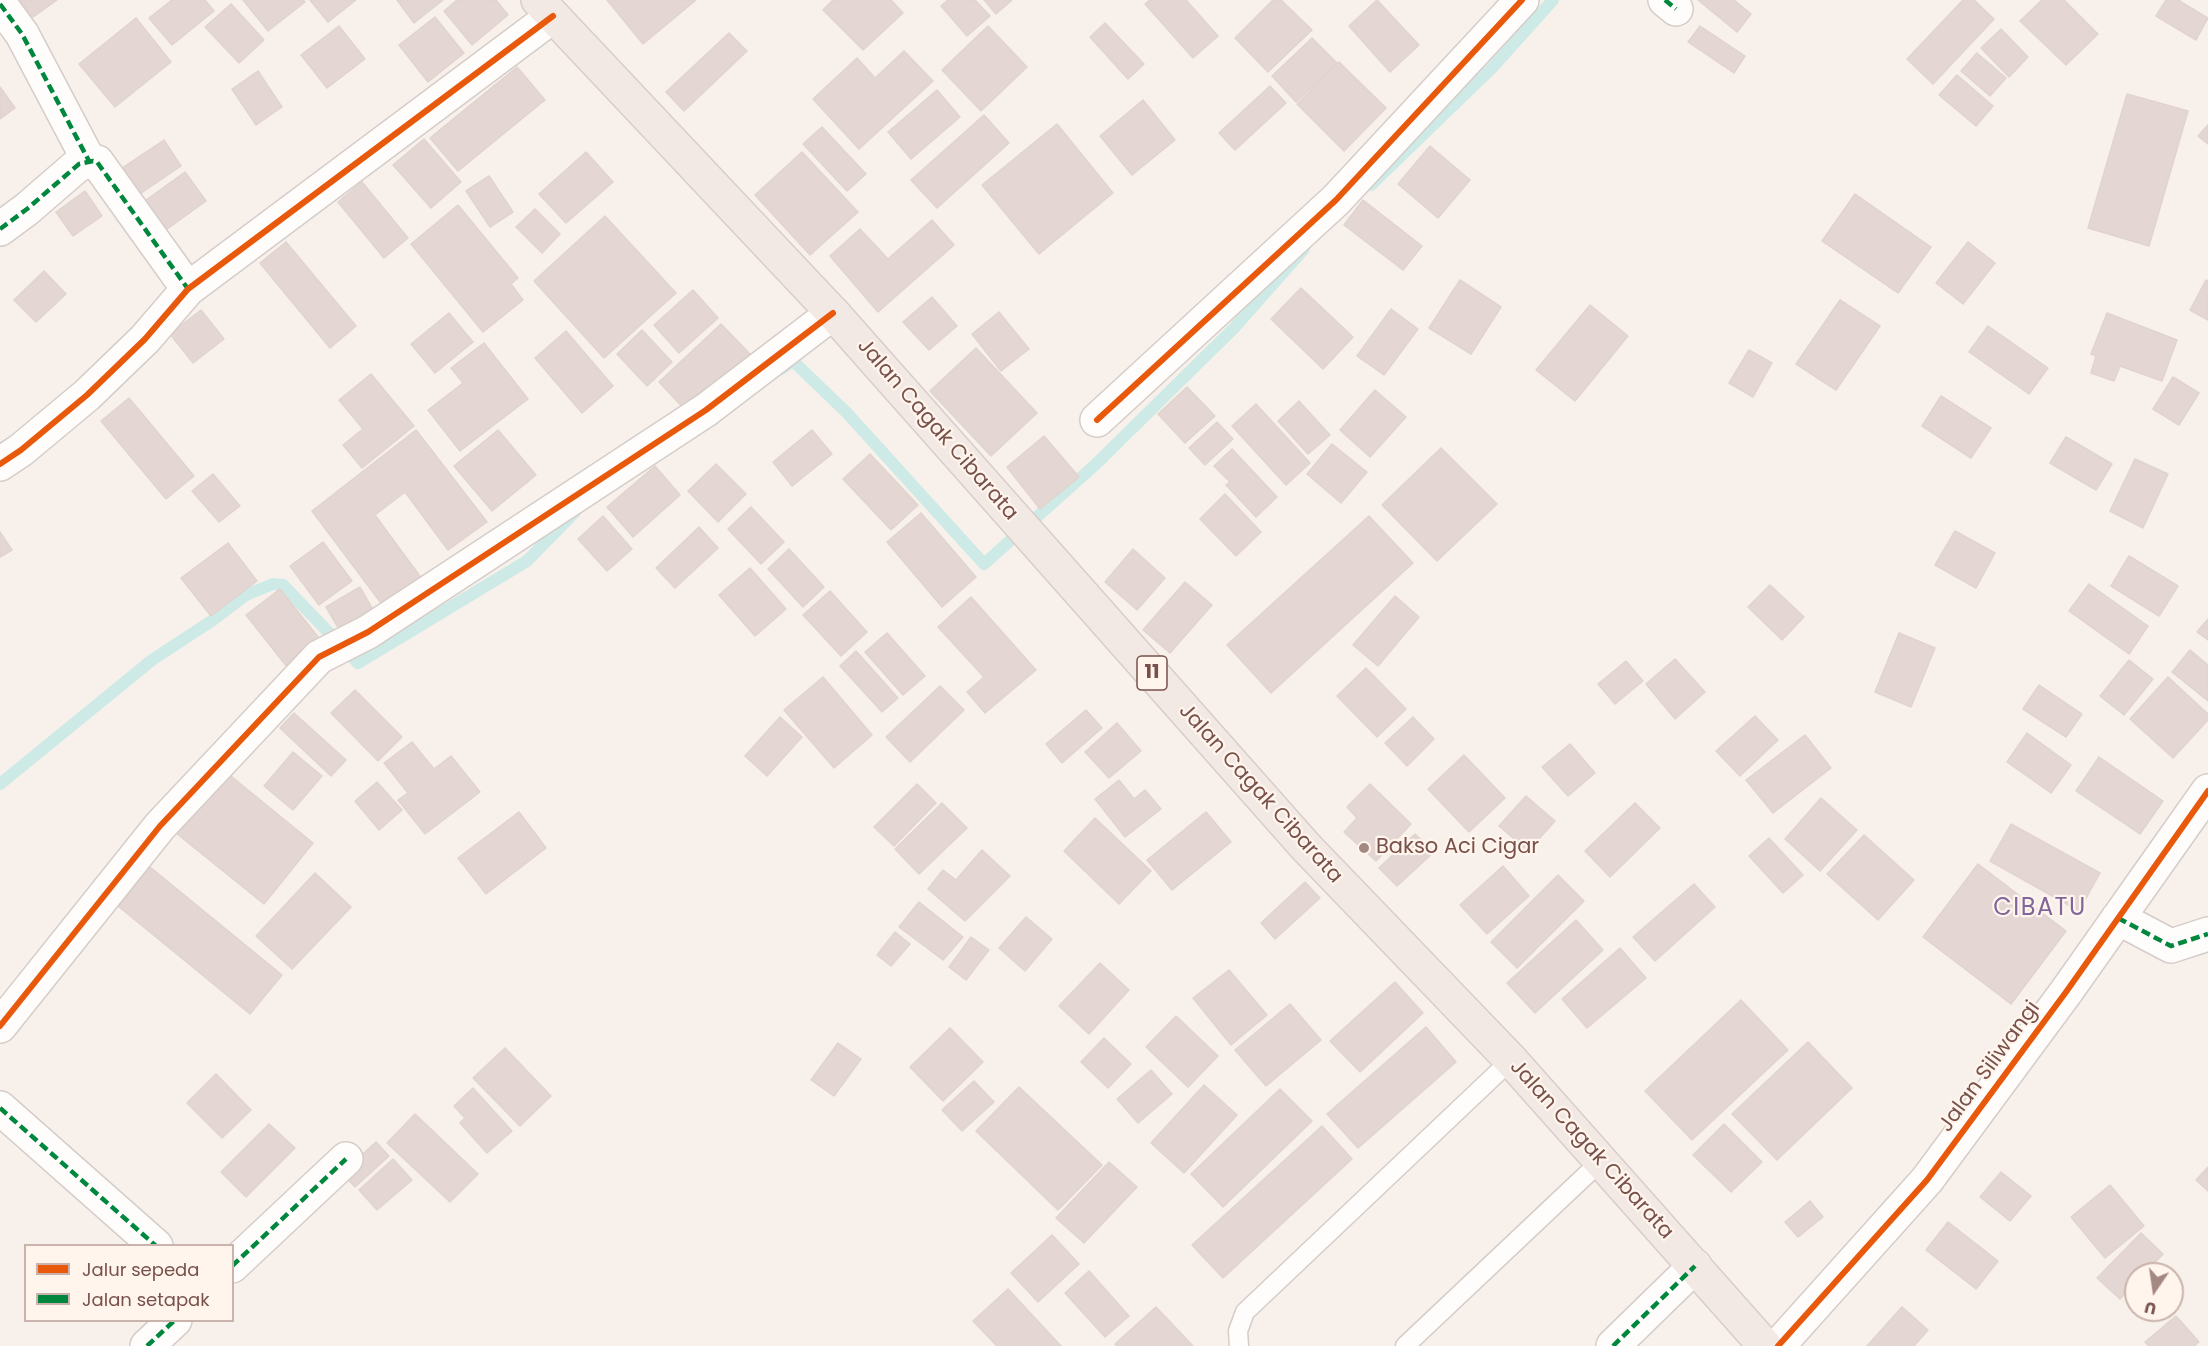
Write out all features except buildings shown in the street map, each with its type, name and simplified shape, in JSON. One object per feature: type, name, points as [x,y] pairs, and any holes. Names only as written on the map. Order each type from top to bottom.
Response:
[{"type":"highway","name":"Jalan Cagak Cibarata","points":[[546,8],[833,313],[1306,847],[1511,1060],[1765,1346]]},
{"type":"street","points":[[1096,420],[1336,200],[1522,0]]},
{"type":"street","points":[[0,4],[22,34],[89,161]]},
{"type":"street","points":[[0,464],[21,450],[87,395],[145,339],[188,289],[546,8]]},
{"type":"street","points":[[0,229],[79,164],[89,161],[97,162],[188,289]]},
{"type":"street","points":[[0,1026],[160,826],[319,657],[368,632],[706,410],[833,313]]},
{"type":"street","name":"Jalan Siliwangi","points":[[1778,1346],[1927,1180],[2066,992],[2208,790]]},
{"type":"street","points":[[2118,918],[2171,946],[2208,934]]},
{"type":"street","points":[[0,1108],[155,1244]]},
{"type":"street","points":[[234,1264],[346,1159]]},
{"type":"street","points":[[1612,1346],[1695,1266]]},
{"type":"street","points":[[147,1346],[173,1322]]},
{"type":"lane","points":[[1239,1346],[1238,1331],[1245,1312],[1511,1060]]},
{"type":"lane","points":[[1405,1346],[1601,1161]]},
{"type":"waterway","points":[[1371,185],[1492,68],[1553,0]]},
{"type":"waterway","points":[[781,369],[793,361],[847,413],[984,564],[1095,465],[1234,328],[1304,249]]},
{"type":"waterway","points":[[0,784],[152,660],[246,595],[273,584],[283,585],[358,663],[527,561],[575,512]]},
{"type":"marked path","points":[[1665,0],[1676,9]]},
{"type":"marked path","points":[[0,4],[22,34],[89,161]]},
{"type":"marked path","points":[[0,229],[79,164],[97,162],[188,289]]},
{"type":"marked path","points":[[2118,918],[2171,946],[2208,934]]},
{"type":"marked path","points":[[0,1108],[154,1244]]},
{"type":"marked path","points":[[234,1264],[346,1159]]},
{"type":"marked path","points":[[1613,1346],[1695,1266]]},
{"type":"marked path","points":[[147,1346],[173,1322]]},
{"type":"cycle path","points":[[1097,420],[1336,200],[1522,0]]},
{"type":"cycle path","points":[[0,464],[21,450],[87,395],[145,339],[188,289],[553,16]]},
{"type":"cycle path","points":[[0,1026],[160,826],[319,657],[368,632],[706,410],[833,313]]},
{"type":"cycle path","points":[[1778,1346],[1927,1180],[2066,992],[2208,791]]},
{"type":"place","name":"Bakso Aci Cigar","points":[[1364,848]]},
{"type":"district","name":"CIBATU","points":[[2040,909]]}]
